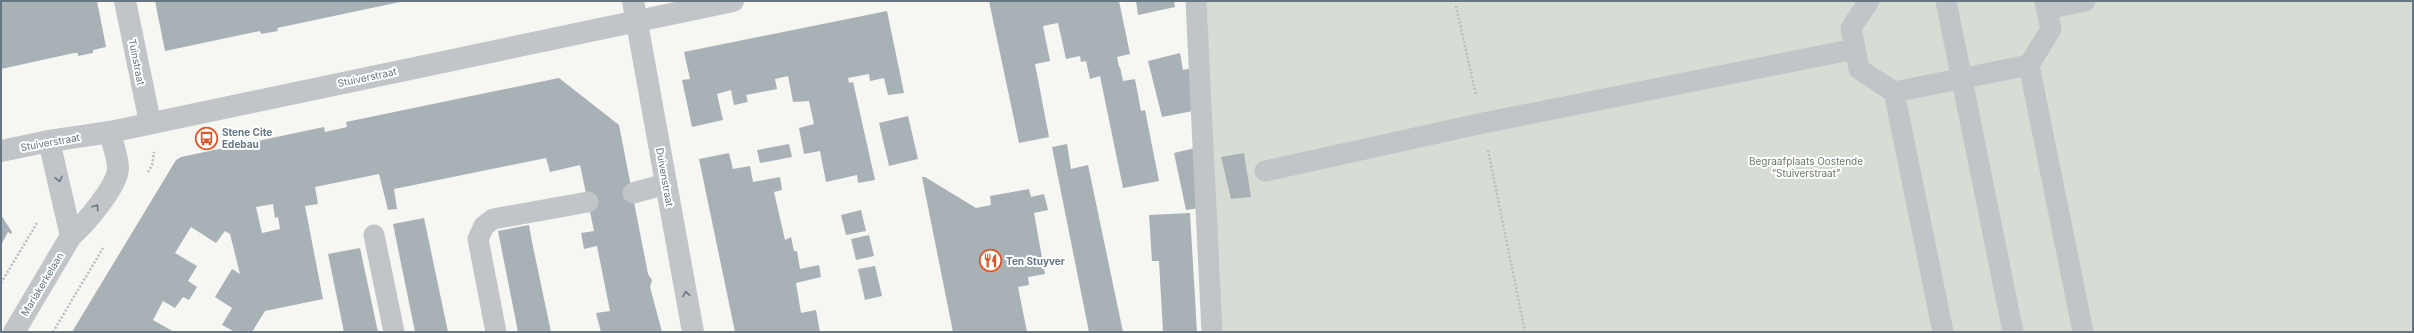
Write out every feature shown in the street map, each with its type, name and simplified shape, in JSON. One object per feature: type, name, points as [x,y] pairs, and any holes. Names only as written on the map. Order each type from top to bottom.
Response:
[{"type":"street","name":"Tuinstraat","points":[[125,1],[150,122]]},
{"type":"street","name":"Stuiverstraat","points":[[1,151],[49,141],[110,132],[634,11],[733,1]]},
{"type":"street","name":"Duivenstraat","points":[[634,11],[693,332]]},
{"type":"street","name":"Mariakerkelaan","points":[[14,332],[71,236],[84,225],[114,181],[118,169],[110,132]]},
{"type":"street","points":[[49,141],[71,236]]},
{"type":"lane","points":[[1196,1],[1212,332]]},
{"type":"lane","points":[[1869,1],[1851,28],[1859,69],[1894,92],[2028,64],[2051,29],[2046,5],[2085,1]]},
{"type":"lane","points":[[1946,1],[2014,332]]},
{"type":"lane","points":[[1265,172],[1482,123],[1855,49]]},
{"type":"lane","points":[[2028,64],[2083,332]]},
{"type":"lane","points":[[1894,92],[1943,332]]},
{"type":"lane","points":[[633,193],[666,184]]},
{"type":"lane","points":[[496,332],[478,239],[484,226],[493,219],[588,202]]},
{"type":"lane","points":[[374,235],[394,332]]},
{"type":"path","points":[[1456,6],[1482,123],[1525,332]]},
{"type":"path","points":[[1,283],[40,218]]},
{"type":"green space","name":"Begraafplaats Oostende “Stuiverstraat”","points":[[1190,1],[2413,1],[2413,332],[1206,332]]},
{"type":"building","points":[[1,1],[97,1],[106,47],[93,50],[93,53],[78,56],[78,53],[74,53],[1,69]]},
{"type":"building","points":[[155,1],[400,2],[277,28],[278,31],[261,34],[260,31],[165,51]]},
{"type":"building","points":[[989,1],[1119,1],[1130,54],[1117,57],[1119,67],[1123,81],[1135,79],[1141,111],[1145,110],[1159,181],[1123,188],[1100,76],[1090,79],[1086,61],[1081,62],[1080,56],[1066,59],[1058,23],[1043,26],[1050,61],[1035,64],[1049,137],[1019,143]]},
{"type":"building","points":[[1136,1],[1174,1],[1175,7],[1138,15]]},
{"type":"building","points":[[887,11],[904,93],[888,95],[884,78],[870,81],[869,74],[848,78],[849,83],[853,82],[875,180],[858,183],[857,175],[826,182],[820,151],[804,154],[799,128],[814,124],[809,101],[793,102],[788,76],[775,79],[777,89],[746,95],[748,102],[734,105],[731,90],[717,94],[723,120],[692,127],[682,80],[690,79],[684,52]]},
{"type":"building","points":[[1180,53],[1183,70],[1193,68],[1193,111],[1162,117],[1148,61]]},
{"type":"building","points":[[559,78],[619,125],[648,274],[652,280],[650,287],[662,332],[601,332],[596,313],[610,311],[597,246],[584,249],[581,233],[594,231],[580,165],[550,172],[546,158],[394,189],[397,209],[388,210],[379,174],[315,187],[318,204],[305,206],[323,299],[265,311],[252,332],[235,332],[222,325],[232,308],[215,297],[232,269],[240,274],[230,234],[225,231],[216,243],[191,227],[175,253],[197,266],[188,281],[197,287],[189,300],[183,297],[175,308],[163,301],[153,320],[174,332],[72,332],[176,160],[181,157],[324,127],[325,132],[347,127],[346,122]],"holes":[[[273,204],[275,218],[278,217],[280,229],[262,233],[256,207]]]},
{"type":"building","points":[[908,116],[918,159],[889,166],[879,123]]},
{"type":"building","points":[[789,144],[792,157],[760,163],[757,150]]},
{"type":"building","points":[[1067,144],[1071,169],[1088,165],[1123,332],[1089,332],[1052,147]]},
{"type":"building","points":[[1195,148],[1199,208],[1186,210],[1174,153]]},
{"type":"building","points":[[729,153],[733,169],[750,166],[753,182],[780,177],[782,190],[774,192],[785,240],[791,237],[794,251],[797,251],[800,269],[819,265],[821,277],[796,283],[801,313],[816,310],[820,332],[735,332],[699,159]]},
{"type":"building","points":[[1244,153],[1251,197],[1231,199],[1221,157]]},
{"type":"building","name":"Ten Stuyver","points":[[922,177],[925,177],[976,208],[991,205],[990,196],[1029,189],[1031,197],[1044,194],[1048,210],[1034,213],[1045,274],[1028,277],[1029,285],[1018,287],[1027,332],[953,332]]},
{"type":"building","points":[[861,210],[866,231],[846,235],[841,215]]},
{"type":"building","points":[[1190,213],[1197,332],[1163,332],[1159,261],[1152,261],[1149,215]]},
{"type":"building","points":[[1,215],[12,232],[11,234],[8,232],[1,245]]},
{"type":"building","points":[[424,218],[448,332],[415,332],[393,224]]},
{"type":"building","points":[[529,225],[551,332],[518,332],[498,231]]},
{"type":"building","points":[[869,235],[874,256],[856,260],[851,239]]},
{"type":"building","points":[[360,248],[378,332],[344,332],[328,254]]},
{"type":"building","points":[[875,266],[882,296],[865,300],[858,269]]},
{"type":"place","name":"Stene Cite Edebau","points":[[206,138]]},
{"type":"place","name":"Ten Stuyver","points":[[991,261]]}]
